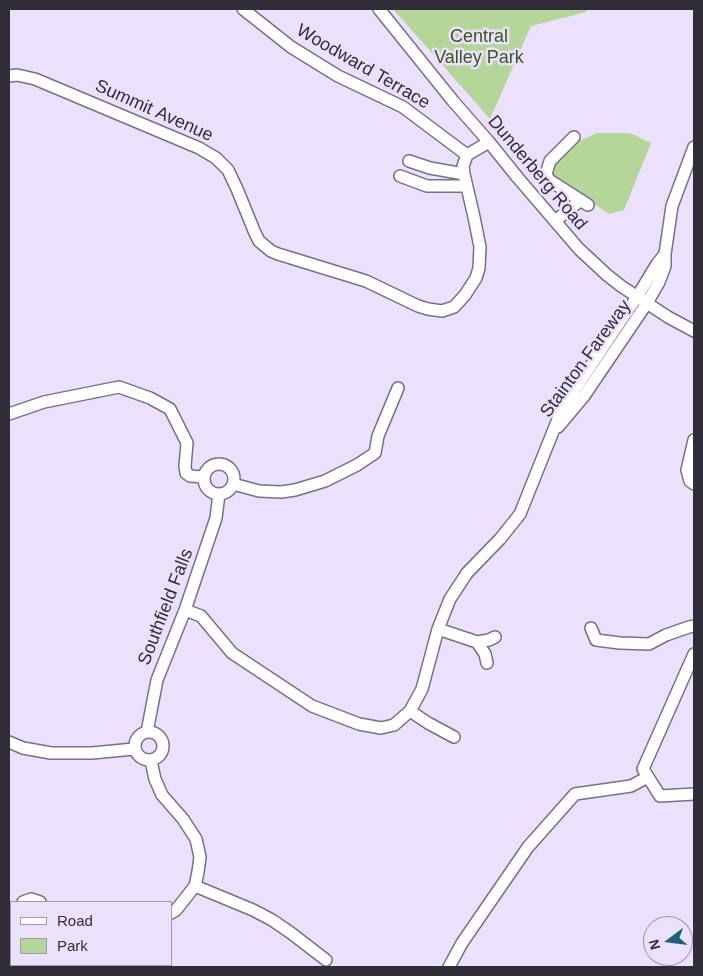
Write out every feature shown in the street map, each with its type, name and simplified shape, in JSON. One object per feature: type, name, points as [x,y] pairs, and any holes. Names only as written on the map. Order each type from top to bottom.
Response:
[{"type":"street","name":"Woodward Terrace","points":[[243,9],[291,47],[338,76],[403,107],[467,155]]},
{"type":"street","name":"Dunderberg Road","points":[[379,9],[453,101],[579,249],[620,286],[668,317],[694,331]]},
{"type":"street","name":"Summit Avenue","points":[[9,76],[16,75],[36,79],[199,148],[216,158],[228,170],[259,241],[271,251],[366,281],[428,309],[442,311],[454,307],[476,278],[479,268],[480,247],[463,166],[467,155]]},
{"type":"street","points":[[555,221],[585,202],[549,180],[546,174],[550,161],[574,137]]},
{"type":"street","points":[[467,155],[489,142]]},
{"type":"street","points":[[642,300],[659,282],[665,266],[672,206],[694,147]]},
{"type":"street","points":[[409,161],[430,168],[464,174]]},
{"type":"street","points":[[400,176],[427,186],[467,186]]},
{"type":"street","name":"Stainton Fareway","points":[[578,393],[603,346],[628,310],[642,300]]},
{"type":"street","name":"Stainton Fareway","points":[[185,610],[200,616],[232,653],[312,706],[359,724],[381,728],[394,725],[410,711],[422,690],[438,629],[450,599],[467,573],[500,540],[520,514],[562,409],[613,354],[642,300]]},
{"type":"street","points":[[603,346],[613,354]]},
{"type":"street","points":[[9,414],[44,402],[119,387],[150,398],[170,409],[187,442],[186,473],[190,476],[203,477]]},
{"type":"street","points":[[233,484],[259,491],[281,492],[295,490],[325,481],[357,465],[375,454],[378,436],[398,388]]},
{"type":"street","points":[[694,440],[687,470],[690,481],[694,484]]},
{"type":"street","points":[[222,463],[232,471],[234,477],[233,484],[228,491],[219,494],[213,493],[204,484],[203,477],[205,471],[209,466],[222,463]]},
{"type":"street","name":"Southfield Falls","points":[[147,732],[157,680],[185,610],[216,518],[219,494]]},
{"type":"street","points":[[591,628],[596,640],[649,644],[666,635],[694,626]]},
{"type":"street","points":[[438,629],[478,642],[495,637]]},
{"type":"street","points":[[478,642],[485,654],[486,663]]},
{"type":"street","points":[[694,654],[643,769],[660,796],[694,794]]},
{"type":"street","points":[[410,711],[454,738]]},
{"type":"street","points":[[147,732],[157,735],[163,744],[163,750],[160,755],[151,761],[140,758],[134,749],[134,743],[137,738],[147,732]]},
{"type":"street","points":[[9,742],[23,748],[58,753],[92,753],[134,749]]},
{"type":"street","points":[[151,761],[155,779],[162,795],[183,819],[196,839],[200,857],[195,886],[172,912]]},
{"type":"street","points":[[449,967],[462,943],[528,847],[575,794],[631,786],[648,778]]},
{"type":"street","points":[[195,886],[272,920],[326,960]]},
{"type":"green space","name":"Central Valley Park","points":[[393,9],[586,9],[586,12],[531,26],[490,119]]},
{"type":"green space","points":[[597,133],[630,133],[651,143],[624,210],[609,214],[550,175],[553,162],[573,144]]}]
